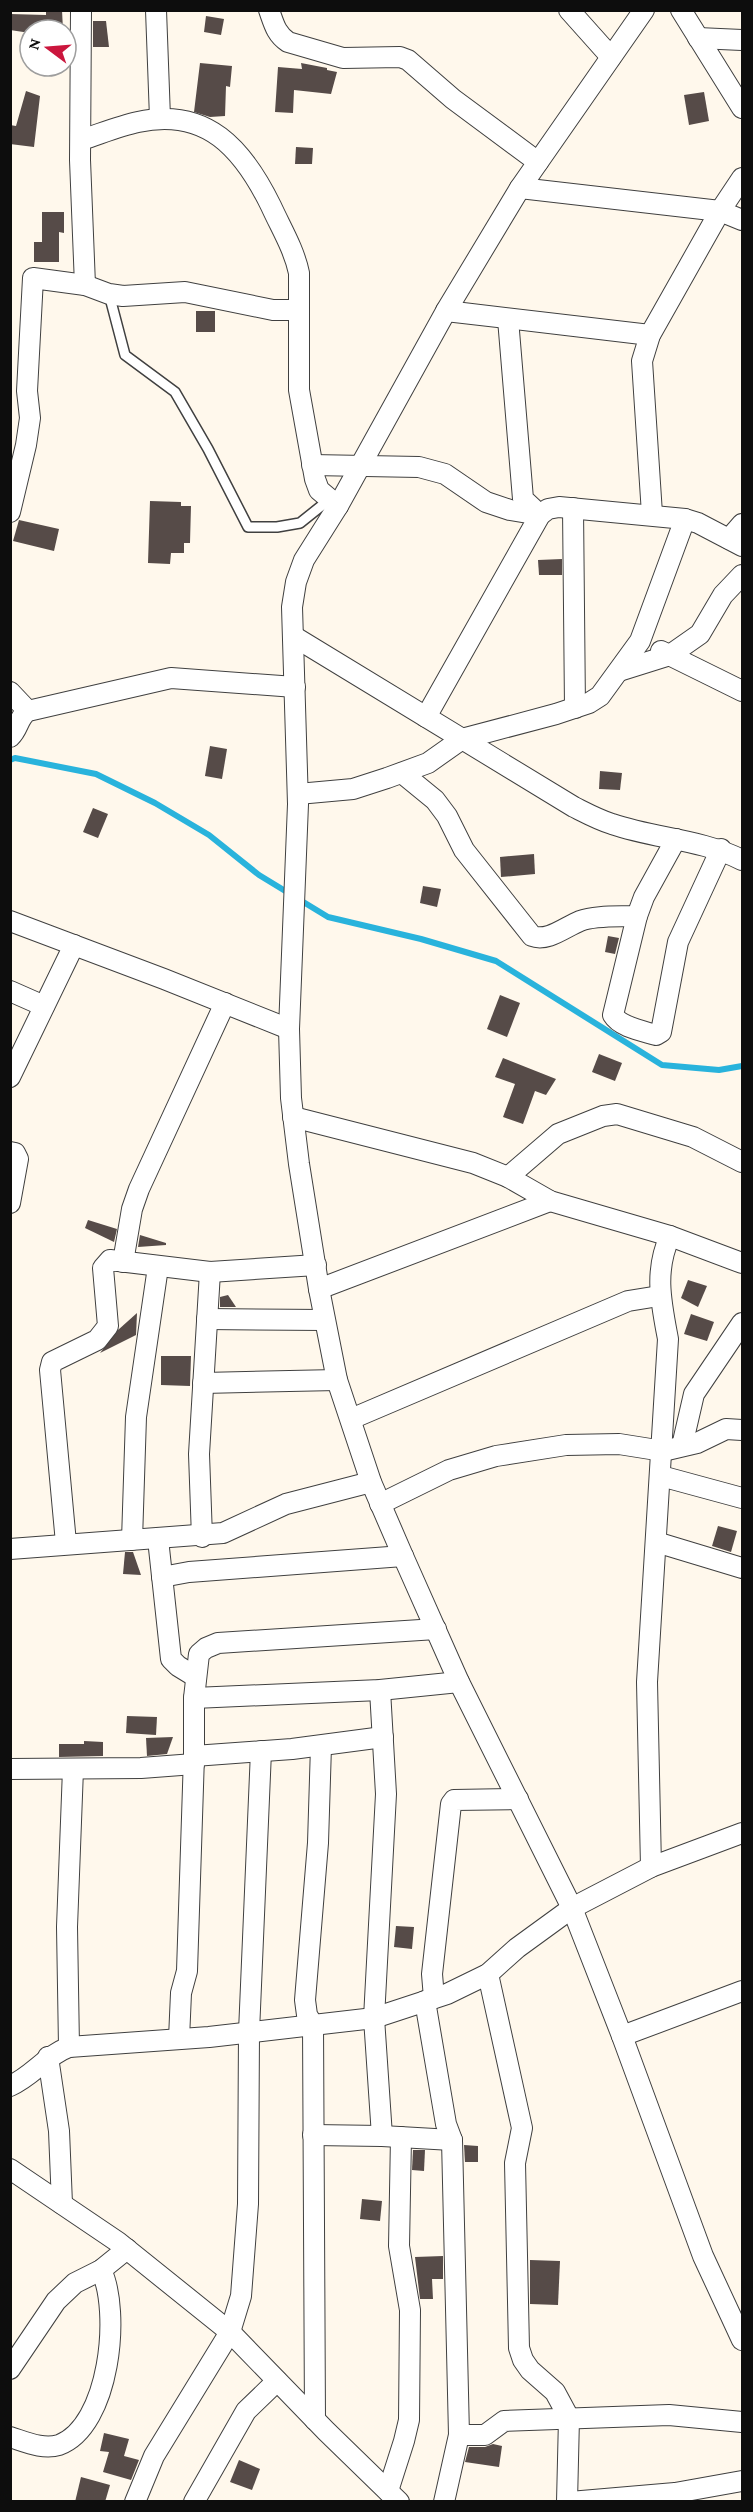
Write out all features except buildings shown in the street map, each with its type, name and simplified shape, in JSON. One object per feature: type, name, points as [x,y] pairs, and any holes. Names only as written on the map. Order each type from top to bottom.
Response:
[{"type":"street","points":[[81,10],[81,140],[85,285]]},
{"type":"street","points":[[156,10],[160,118]]},
{"type":"street","points":[[269,10],[276,30],[288,42],[343,58],[400,57],[408,60],[453,99],[538,162]]},
{"type":"street","points":[[569,10],[612,57]]},
{"type":"street","points":[[644,10],[520,188],[446,311],[360,466],[334,503],[304,560],[296,582],[292,607],[298,794],[289,1029],[293,1117],[324,1320],[337,1380],[371,1482],[459,1682],[572,1908],[703,2256],[742,2340]]},
{"type":"street","points":[[681,10],[742,108]]},
{"type":"street","points":[[698,38],[742,40]]},
{"type":"street","points":[[81,140],[135,122],[160,118],[201,126],[213,130],[242,157],[256,175],[296,256],[299,273],[300,402],[319,490],[334,503]]},
{"type":"street","points":[[652,514],[642,361],[650,335],[720,211],[742,178]]},
{"type":"street","points":[[520,188],[720,211],[742,220]]},
{"type":"street","points":[[10,512],[18,444],[30,418],[27,391],[32,280],[35,277],[85,285],[109,294],[123,296],[185,292],[273,310],[298,310]]},
{"type":"street","points":[[446,311],[650,335]]},
{"type":"street","points":[[508,319],[523,498],[540,515]]},
{"type":"street","points":[[312,465],[419,467],[445,474],[486,502],[510,510],[540,515]]},
{"type":"street","points":[[573,508],[575,708]]},
{"type":"street","points":[[426,717],[540,515],[548,509],[573,508],[685,519],[736,542],[742,524]]},
{"type":"street","points":[[298,794],[353,789],[428,763],[462,739],[575,708],[600,696],[640,640],[685,519]]},
{"type":"street","points":[[619,671],[670,655],[700,634],[723,595],[742,575]]},
{"type":"street","points":[[293,636],[574,807],[612,824],[721,849],[742,860]]},
{"type":"street","points":[[640,640],[742,691]]},
{"type":"street","points":[[10,737],[15,732],[22,714],[28,711],[171,678],[295,687]]},
{"type":"street","points":[[10,692],[28,711]]},
{"type":"street","points":[[402,773],[435,800],[447,816],[464,850],[532,936],[546,937],[581,921],[637,916]]},
{"type":"street","points":[[676,839],[644,897],[637,916],[614,1015],[616,1019],[631,1027],[656,1035],[661,1032],[678,942],[721,849]]},
{"type":"street","points":[[10,921],[289,1029]]},
{"type":"street","points":[[10,1077],[15,1055],[44,1006],[74,945]]},
{"type":"street","points":[[10,991],[44,1006]]},
{"type":"street","points":[[123,1262],[132,1209],[139,1189],[225,1003]]},
{"type":"street","points":[[508,1177],[558,1134],[603,1116],[617,1114],[693,1137],[742,1162]]},
{"type":"street","points":[[293,1117],[473,1164],[508,1177],[550,1201],[670,1236],[742,1263]]},
{"type":"street","points":[[10,1152],[15,1153],[18,1159],[10,1203]]},
{"type":"street","points":[[319,1288],[550,1201]]},
{"type":"street","points":[[651,1867],[646,1682],[663,1451],[668,1339],[659,1296],[659,1270],[662,1253],[670,1236]]},
{"type":"street","points":[[66,1543],[52,1362],[97,1340],[104,1334],[108,1326],[103,1268],[110,1260],[210,1272],[316,1265]]},
{"type":"street","points":[[132,1540],[136,1417],[158,1267]]},
{"type":"street","points":[[202,1537],[199,1454],[210,1272]]},
{"type":"street","points":[[351,1419],[628,1301],[659,1296]]},
{"type":"street","points":[[207,1319],[324,1320]]},
{"type":"street","points":[[682,1446],[694,1394],[742,1323]]},
{"type":"street","points":[[203,1383],[337,1380]]},
{"type":"street","points":[[380,1504],[448,1470],[496,1455],[566,1444],[619,1444],[663,1451],[697,1443],[726,1429],[742,1430]]},
{"type":"street","points":[[661,1476],[742,1498]]},
{"type":"street","points":[[10,1549],[66,1543],[202,1537],[223,1533],[286,1504],[371,1482]]},
{"type":"street","points":[[158,1539],[171,1659],[196,1677]]},
{"type":"street","points":[[656,1542],[742,1568]]},
{"type":"street","points":[[162,1577],[189,1572],[403,1556]]},
{"type":"street","points":[[179,2039],[181,1993],[187,1971],[194,1698],[199,1654],[218,1643],[436,1629]]},
{"type":"street","points":[[194,1698],[380,1690],[459,1682]]},
{"type":"street","points":[[380,1690],[386,1794],[384,1866],[374,2018],[391,2136],[399,2246],[410,2310],[409,2420],[394,2496]]},
{"type":"street","points":[[10,1769],[73,1769],[194,1760],[383,1737]]},
{"type":"street","points":[[315,2420],[313,2025],[308,2015],[306,2000],[318,1843],[321,1746]]},
{"type":"street","points":[[135,2502],[154,2456],[230,2332],[241,2296],[248,2204],[249,2032],[261,1751]]},
{"type":"street","points":[[69,2047],[68,1927],[73,1769]]},
{"type":"street","points":[[444,2502],[459,2435],[452,2140],[446,2124],[430,1999],[432,1974],[451,1804],[454,1800],[518,1799]]},
{"type":"street","points":[[10,2086],[34,2072],[48,2057],[69,2047],[179,2039],[374,2018],[430,1999],[488,1974],[516,1948],[572,1908],[651,1867],[742,1833]]},
{"type":"street","points":[[488,1974],[522,2128],[516,2163],[519,2348],[530,2370],[555,2392],[569,2418],[569,2502],[675,2493],[742,2481]]},
{"type":"street","points":[[622,2036],[742,1991]]},
{"type":"street","points":[[48,2057],[60,2139],[62,2204]]},
{"type":"street","points":[[313,2135],[391,2136],[452,2140]]},
{"type":"street","points":[[10,2169],[127,2249],[230,2332],[315,2420],[394,2496]]},
{"type":"street","points":[[10,2369],[56,2301],[75,2283],[101,2270],[127,2249]]},
{"type":"street","points":[[10,2437],[43,2447],[58,2445],[76,2433],[87,2419],[96,2401],[109,2355],[109,2291],[101,2270]]},
{"type":"street","points":[[194,2502],[246,2411],[277,2381]]},
{"type":"street","points":[[459,2435],[485,2435],[504,2421],[569,2418],[669,2415],[742,2422]]},
{"type":"lane","points":[[109,294],[125,355],[175,392],[208,449],[248,527],[278,527],[300,523],[334,503]]},
{"type":"waterway","points":[[10,760],[15,758],[96,774],[155,803],[209,835],[259,875],[328,917],[421,939],[496,961],[662,1065],[719,1070],[742,1066]]}]
